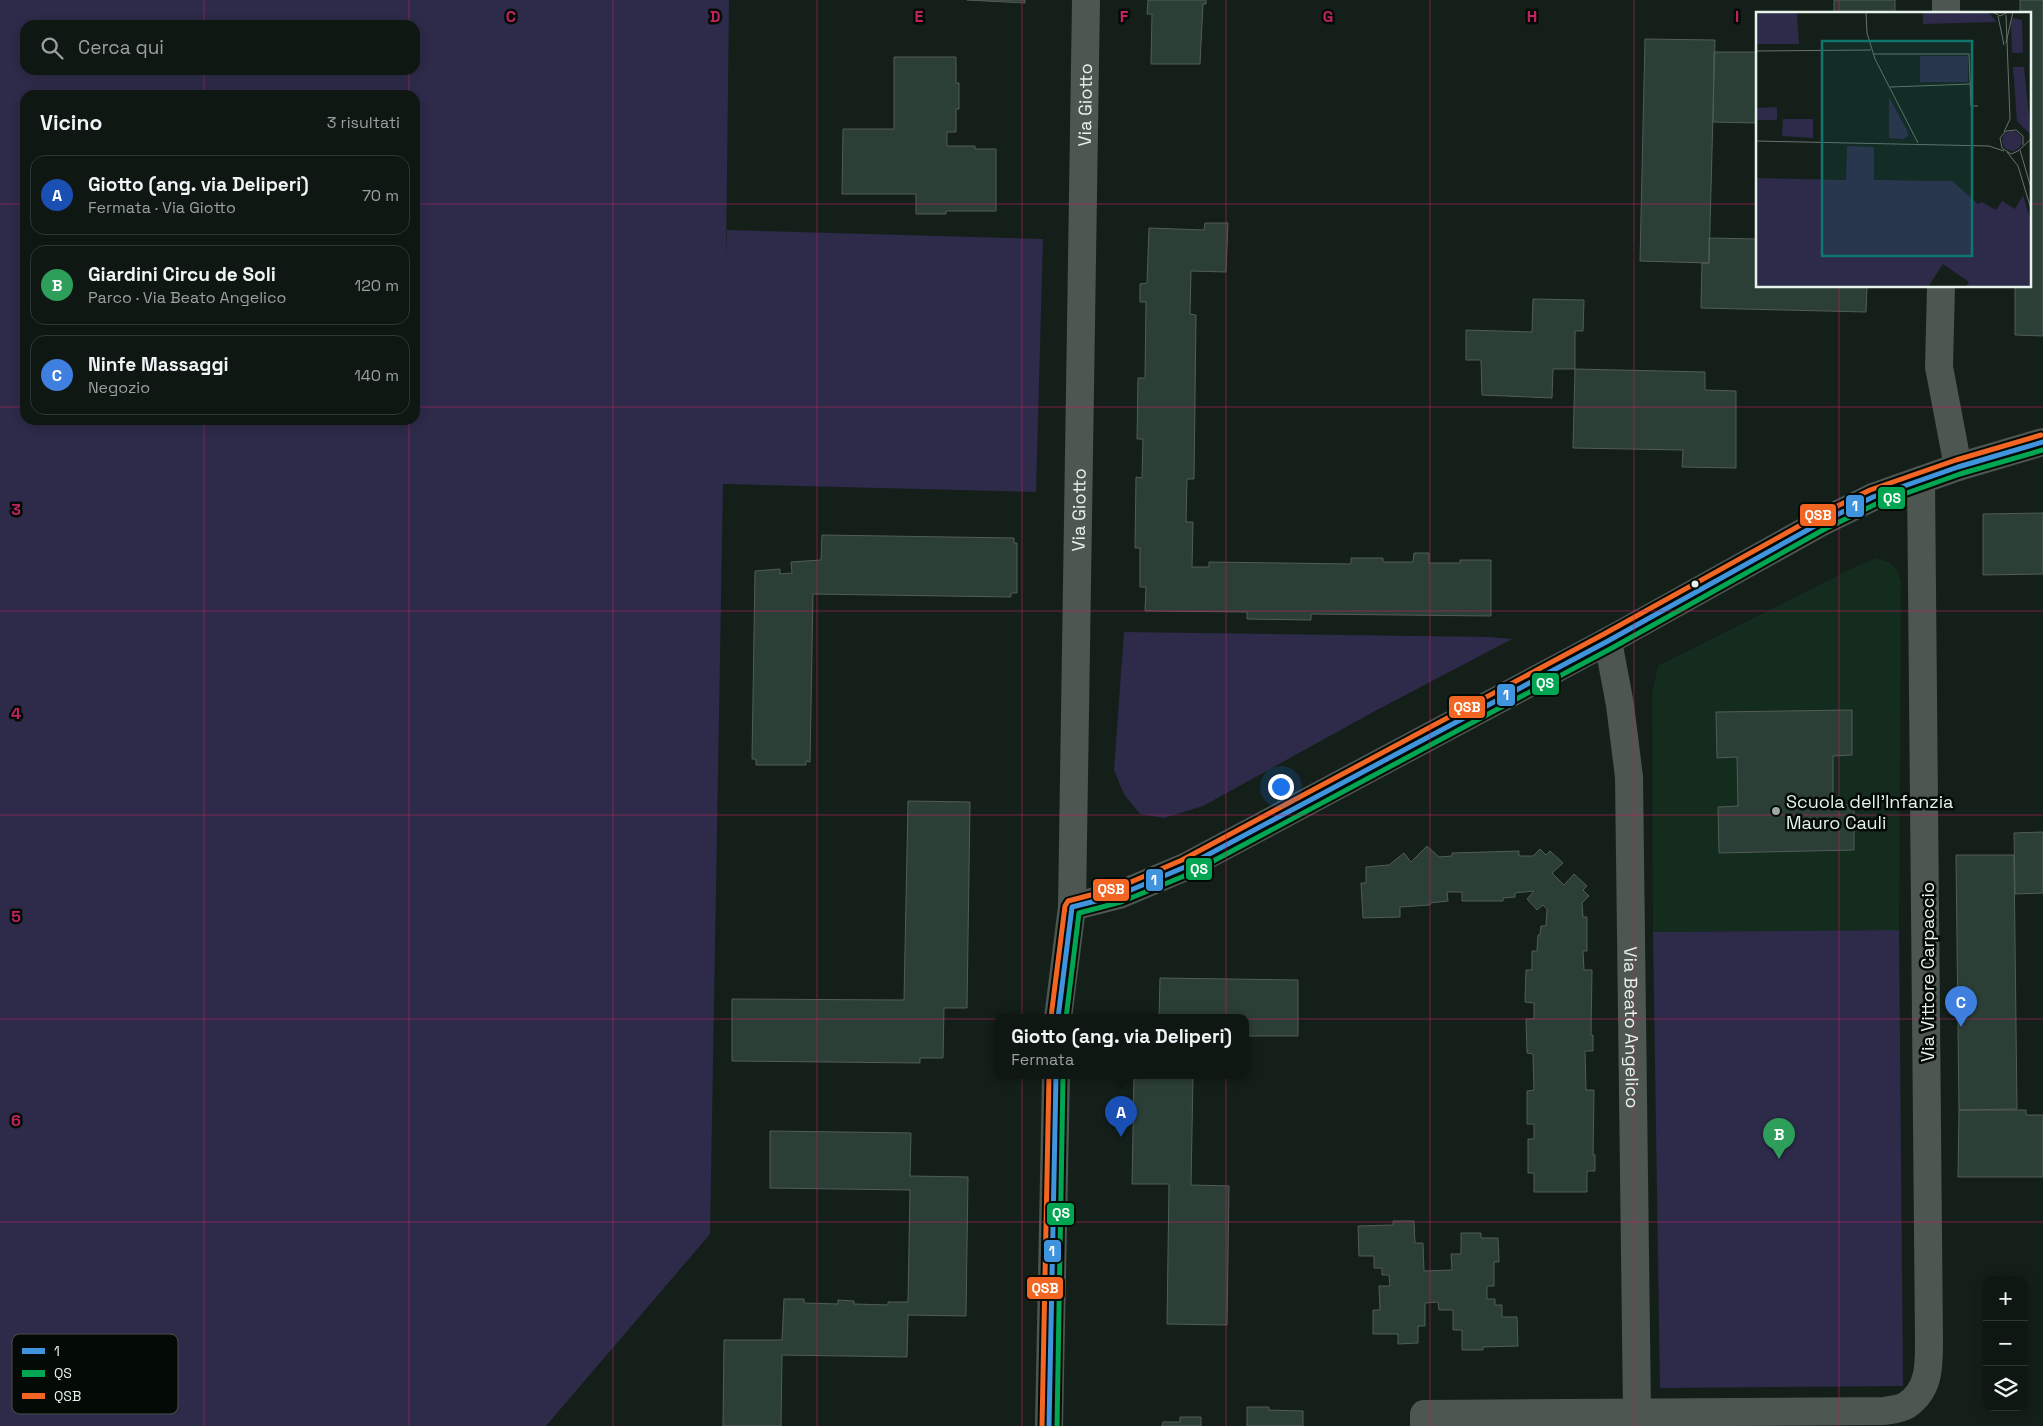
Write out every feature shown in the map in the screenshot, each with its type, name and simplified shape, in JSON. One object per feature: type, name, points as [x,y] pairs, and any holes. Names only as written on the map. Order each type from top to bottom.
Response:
[{"type":"street","name":"Via Giotto","points":[[1059,1014],[1072,907],[1086,0]]},
{"type":"street","points":[[1941,288],[1939,367],[1958,467]]},
{"type":"street","points":[[1072,907],[1120,894],[1185,867],[1608,642],[1820,523],[1873,497],[1958,467],[2043,442]]},
{"type":"street","name":"Via Vittore Carpaccio","points":[[1637,1413],[1884,1412],[1906,1406],[1920,1391],[1928,1372],[1927,1049],[1921,480]]},
{"type":"street","name":"Via Beato Angelico","points":[[1608,642],[1620,705],[1629,778],[1637,1413]]},
{"type":"street","points":[[1049,1426],[1056,1079]]},
{"type":"street","points":[[1424,1426],[1424,1414],[1637,1413]]},
{"type":"shaded area","points":[[0,0],[729,0],[726,261],[727,230],[1043,239],[1036,492],[723,484],[710,1234],[546,1426],[0,1426]]},
{"type":"shaded area","name":"Scuola dell'Infanzia Mauro Cauli","points":[[1876,558],[1890,563],[1898,571],[1901,583],[1899,930],[1653,932],[1652,693],[1658,666]]},
{"type":"shaded area","points":[[1124,632],[1490,637],[1512,639],[1375,711],[1203,806],[1164,818],[1140,814],[1124,794],[1114,770]]},
{"type":"shaded area","points":[[1899,930],[1903,1386],[1660,1388],[1653,932]]},
{"type":"building","points":[[967,0],[1025,0],[1025,3]]},
{"type":"building","points":[[1148,0],[1206,0],[1206,4],[1203,4],[1200,64],[1151,64],[1152,14],[1147,14]]},
{"type":"building","points":[[1834,0],[1895,0],[1895,12],[1834,12]]},
{"type":"building","points":[[2020,0],[2043,0],[2043,336],[2015,335],[2015,288],[2030,288],[2030,12],[2020,12]]},
{"type":"building","points":[[1645,39],[1715,40],[1709,263],[1640,261]]},
{"type":"building","points":[[1714,52],[1756,52],[1756,123],[1713,122]]},
{"type":"building","points":[[894,57],[956,57],[959,109],[956,109],[956,132],[947,132],[947,146],[975,146],[975,149],[996,149],[996,211],[946,211],[946,214],[916,214],[916,194],[842,194],[843,129],[894,129]]},
{"type":"building","points":[[1205,223],[1228,223],[1226,272],[1191,271],[1190,314],[1196,315],[1194,479],[1187,479],[1186,522],[1193,522],[1192,567],[1209,567],[1209,562],[1351,564],[1351,558],[1383,558],[1383,562],[1413,562],[1414,553],[1429,553],[1429,563],[1491,560],[1491,616],[1311,614],[1311,620],[1247,619],[1247,612],[1145,611],[1146,587],[1140,587],[1140,548],[1135,548],[1136,477],[1142,478],[1143,439],[1137,439],[1138,378],[1145,378],[1146,302],[1140,302],[1140,284],[1147,283],[1149,228],[1204,230]]},
{"type":"building","points":[[1709,238],[1756,239],[1756,288],[1867,288],[1866,312],[1701,308],[1702,263],[1709,263]]},
{"type":"building","points":[[1533,299],[1584,300],[1583,331],[1575,331],[1575,369],[1553,369],[1552,398],[1482,395],[1481,360],[1466,360],[1466,330],[1532,332]]},
{"type":"building","points":[[1575,369],[1705,372],[1705,390],[1736,391],[1736,468],[1682,467],[1683,450],[1573,448]]},
{"type":"building","points":[[2043,513],[2043,574],[1983,575],[1983,514]]},
{"type":"building","points":[[822,535],[1014,538],[1014,543],[1017,543],[1017,593],[1011,593],[1011,597],[813,594],[810,762],[806,761],[806,765],[756,765],[756,759],[752,759],[755,571],[780,569],[780,574],[792,573],[791,562],[821,560]]},
{"type":"building","points":[[1852,710],[1852,755],[1833,756],[1833,805],[1854,805],[1854,850],[1719,853],[1718,807],[1738,806],[1737,757],[1717,758],[1716,712]]},
{"type":"building","points":[[908,801],[970,802],[967,1008],[944,1008],[943,1058],[920,1058],[920,1063],[732,1061],[732,999],[904,1000]]},
{"type":"building","points":[[2043,832],[2043,893],[2015,894],[2014,833]]},
{"type":"building","points":[[1427,846],[1439,857],[1452,856],[1452,853],[1519,851],[1519,856],[1533,856],[1540,849],[1546,855],[1550,851],[1563,863],[1552,873],[1564,885],[1574,874],[1587,886],[1583,890],[1589,896],[1582,903],[1583,917],[1587,917],[1587,951],[1583,951],[1584,970],[1592,970],[1591,1035],[1593,1035],[1593,1051],[1585,1051],[1586,1090],[1594,1090],[1593,1155],[1595,1155],[1595,1171],[1587,1171],[1587,1192],[1534,1192],[1534,1173],[1528,1173],[1528,1139],[1534,1139],[1534,1124],[1527,1124],[1527,1091],[1534,1090],[1533,1054],[1527,1053],[1526,1019],[1534,1019],[1534,1003],[1525,1002],[1526,970],[1532,970],[1532,951],[1537,951],[1538,935],[1540,935],[1541,926],[1546,926],[1547,909],[1543,905],[1537,910],[1527,899],[1534,891],[1515,893],[1515,897],[1503,898],[1503,901],[1462,901],[1462,892],[1447,892],[1448,901],[1430,903],[1430,905],[1400,907],[1400,917],[1363,918],[1361,883],[1366,883],[1366,867],[1389,865],[1404,853],[1411,862]]},
{"type":"building","points":[[1956,855],[2014,855],[2017,1109],[1959,1110]]},
{"type":"building","points":[[1160,978],[1298,980],[1298,1036],[1249,1036],[1249,1014],[1159,1014]]},
{"type":"building","points":[[1134,1079],[1193,1079],[1191,1185],[1229,1186],[1227,1325],[1167,1324],[1169,1184],[1132,1184]]},
{"type":"building","points":[[1959,1110],[2026,1110],[2026,1115],[2043,1115],[2043,1177],[1958,1177]]},
{"type":"building","points":[[770,1131],[911,1133],[910,1176],[968,1177],[966,1316],[908,1315],[907,1357],[782,1355],[781,1426],[723,1426],[724,1340],[782,1340],[784,1299],[804,1299],[804,1303],[838,1304],[838,1300],[854,1301],[854,1304],[888,1305],[888,1302],[908,1302],[910,1190],[770,1188]]},
{"type":"building","points":[[1393,1221],[1414,1221],[1415,1243],[1423,1243],[1424,1271],[1452,1270],[1451,1254],[1461,1254],[1461,1233],[1481,1233],[1481,1238],[1498,1238],[1499,1262],[1494,1262],[1494,1286],[1487,1286],[1487,1299],[1495,1299],[1495,1305],[1502,1305],[1502,1317],[1517,1317],[1518,1346],[1462,1350],[1462,1330],[1453,1330],[1453,1310],[1439,1310],[1438,1302],[1425,1303],[1425,1326],[1418,1326],[1418,1343],[1398,1344],[1398,1334],[1373,1334],[1373,1310],[1380,1310],[1379,1286],[1390,1286],[1389,1275],[1382,1275],[1382,1268],[1374,1268],[1374,1256],[1359,1256],[1358,1226],[1393,1225]]},
{"type":"building","points":[[1247,1407],[1269,1407],[1269,1410],[1303,1411],[1303,1426],[1247,1426]]},
{"type":"building","points":[[1180,1417],[1201,1417],[1201,1426],[1162,1426],[1163,1422],[1180,1422]]},
{"type":"transit line","name":"QSB","points":[[1051,1014],[1065,906],[1068,901],[1117,888],[1182,860],[1604,634],[1817,516],[1870,490],[1956,460],[2041,435]]},
{"type":"transit line","name":"1","points":[[1059,1014],[1072,907],[1119,895],[1185,867],[1608,641],[1820,523],[1873,497],[1958,467],[2043,442]]},
{"type":"transit line","name":"QS","points":[[1066,1014],[1079,913],[1121,902],[1189,874],[1612,648],[1823,530],[1876,504],[1960,474],[2043,450]]},
{"type":"transit line","name":"QSB","points":[[1042,1426],[1049,1079]]},
{"type":"transit line","name":"1","points":[[1049,1426],[1056,1079]]},
{"type":"transit line","name":"QS","points":[[1057,1426],[1063,1079]]},
{"type":"place","name":"Scuola dell'Infanzia Mauro Cauli","points":[[1776,811]]},
{"type":"place","name":"Ninfe Massaggi","points":[[1961,1027]]},
{"type":"place","name":"Giotto (ang. via Deliperi)","points":[[1121,1137]]},
{"type":"place","name":"Giardini Circu de Soli","points":[[1779,1159]]}]
